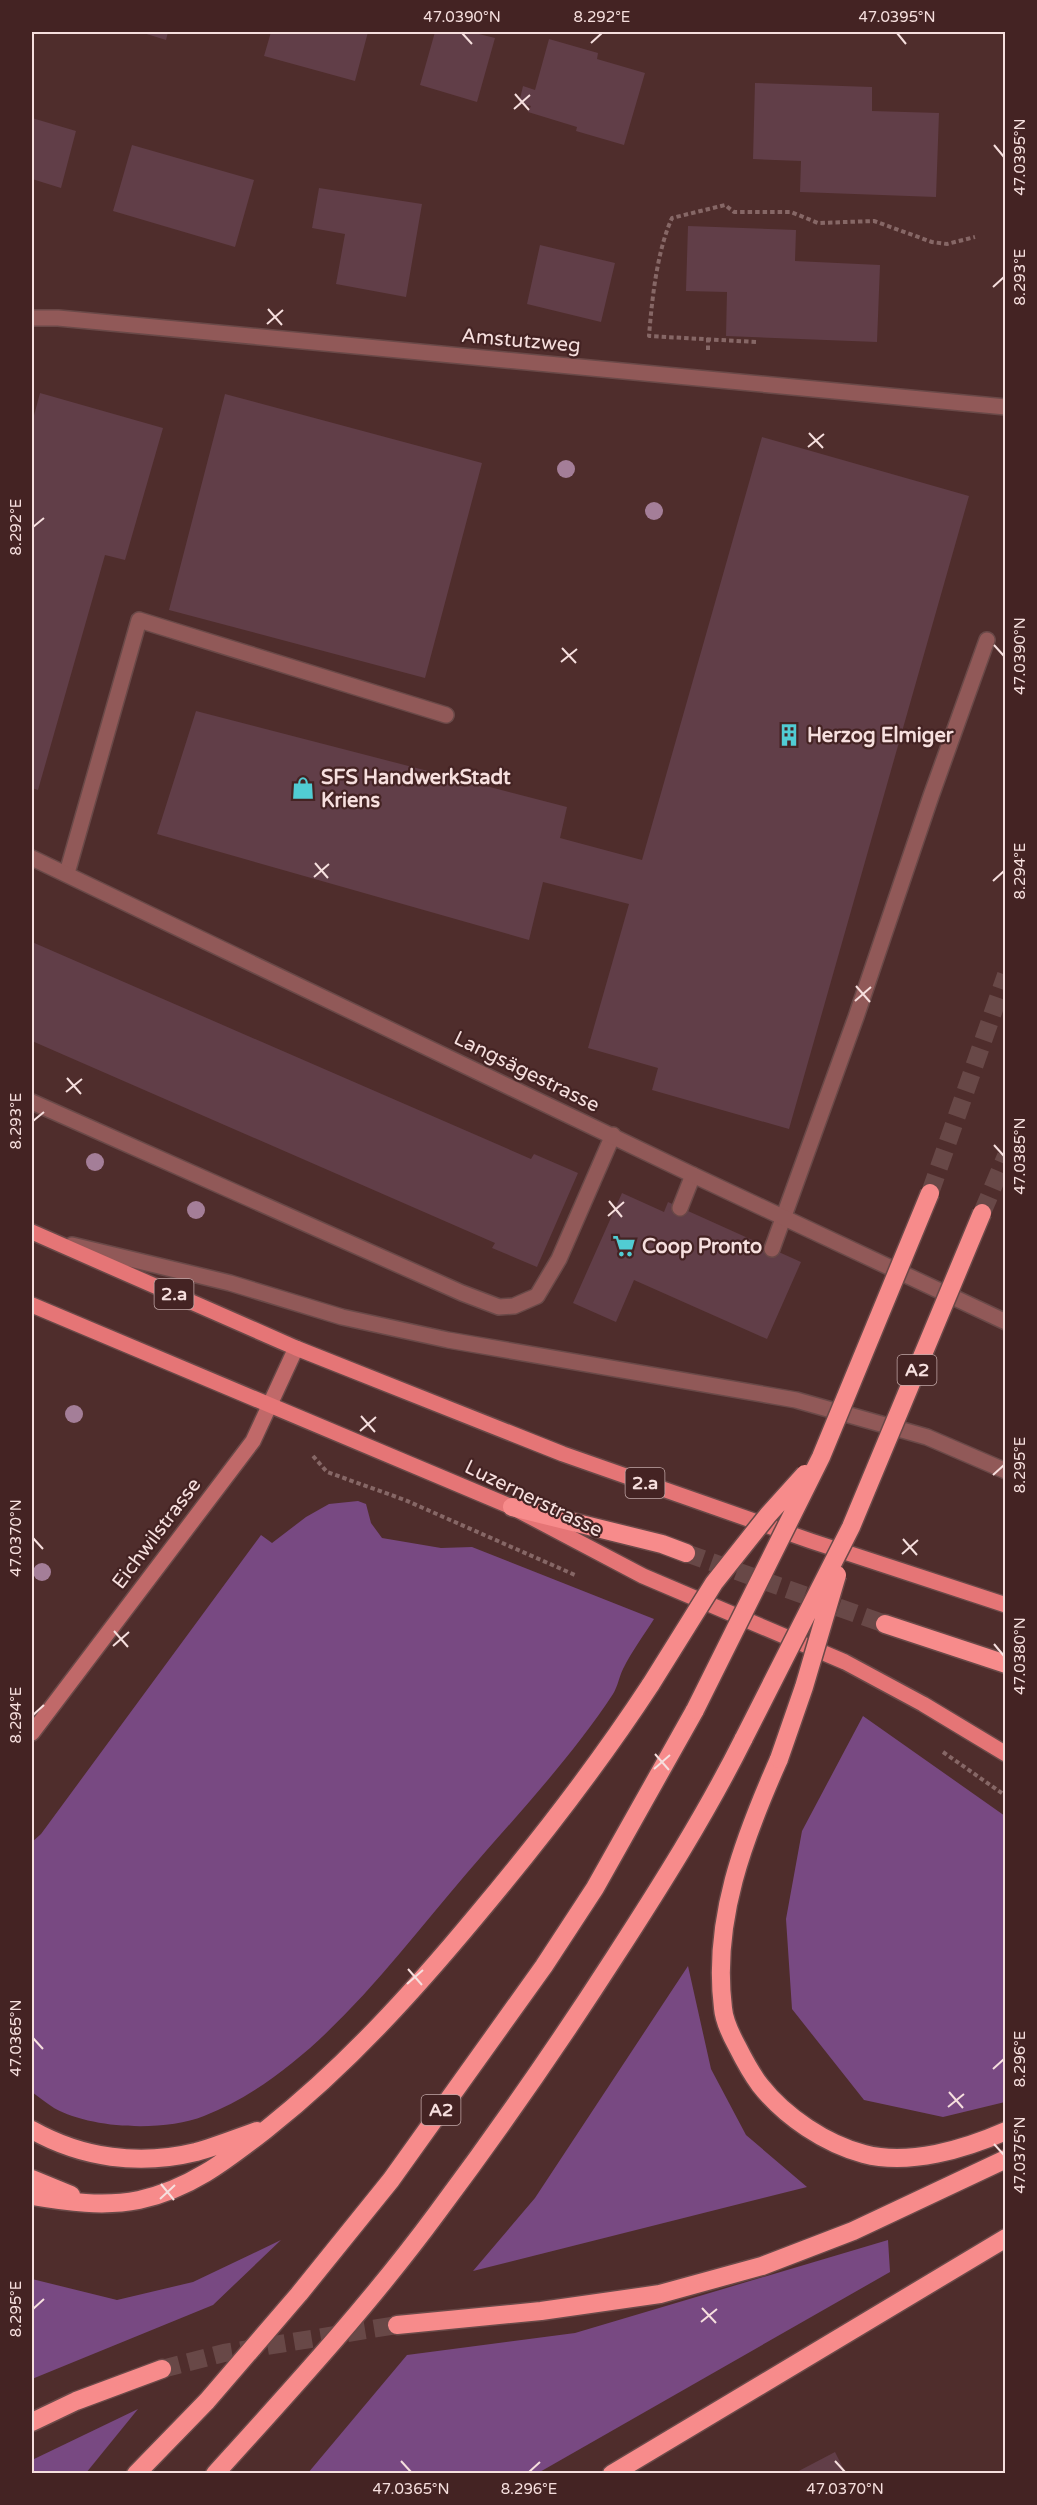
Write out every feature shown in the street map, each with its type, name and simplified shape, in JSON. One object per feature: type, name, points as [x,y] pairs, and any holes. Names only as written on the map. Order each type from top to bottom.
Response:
[{"type":"highway","name":"A2","points":[[136,2474],[207,2401],[299,2294],[391,2180],[544,1966],[595,1888],[695,1710],[821,1457],[930,1193]]},
{"type":"highway","name":"A2","points":[[215,2474],[343,2329],[436,2215],[572,2023],[653,1897],[725,1776],[851,1527],[982,1213]]},
{"type":"highway","points":[[32,2196],[68,2202],[104,2204],[140,2200],[194,2180],[230,2159],[302,2102],[350,2057],[456,1940],[573,1797],[651,1684],[714,1583],[768,1515],[821,1457]]},
{"type":"highway","points":[[512,1507],[662,1544],[686,1553]]},
{"type":"highway","points":[[851,1527],[804,1687],[732,1883],[723,1925],[721,1961],[723,2010],[732,2036],[760,2086],[795,2120],[838,2144],[865,2155],[895,2157],[937,2154],[968,2146],[1005,2131]]},
{"type":"highway","points":[[885,1624],[1005,1664]]},
{"type":"highway","points":[[32,2130],[77,2151],[110,2158],[138,2158],[196,2152],[268,2128]]},
{"type":"highway","points":[[398,2325],[541,2311],[660,2294],[762,2266],[853,2231],[1005,2159]]},
{"type":"highway","points":[[32,2179],[69,2194],[104,2204]]},
{"type":"highway","points":[[612,2474],[1005,2238]]},
{"type":"highway","points":[[32,2422],[76,2401],[162,2369]]},
{"type":"main road","name":"2.a","points":[[32,1232],[296,1348],[511,1433],[678,1495],[889,1568],[1005,1605]]},
{"type":"main road","name":"Luzernerstrasse","points":[[32,1305],[512,1507],[643,1576],[845,1662],[923,1704],[1005,1754]]},
{"type":"main road","name":"Eichwilstrasse","points":[[32,1733],[252,1441],[296,1348]]},
{"type":"street","name":"Amstutzweg","points":[[32,318],[70,319],[1005,407]]},
{"type":"street","points":[[67,873],[139,620],[446,715]]},
{"type":"street","points":[[772,1249],[987,640]]},
{"type":"street","name":"Langsägestrasse","points":[[32,858],[1005,1322]]},
{"type":"street","points":[[32,1102],[462,1293],[499,1306],[514,1306],[537,1296],[559,1259],[613,1135]]},
{"type":"street","points":[[680,1208],[693,1175]]},
{"type":"street","points":[[52,1240],[231,1283],[342,1317],[448,1341],[670,1377],[796,1401],[927,1437],[1005,1471]]},
{"type":"path","points":[[756,342],[649,336],[651,311],[665,233],[672,218],[725,205],[734,212],[791,212],[818,223],[874,221],[932,242],[947,244],[975,237]]},
{"type":"shaded area","points":[[358,1501],[366,1504],[371,1523],[382,1538],[441,1548],[472,1547],[654,1619],[627,1662],[613,1694],[562,1763],[349,2011],[281,2072],[244,2097],[204,2116],[169,2124],[128,2126],[107,2124],[70,2115],[54,2108],[32,2092],[32,1842],[41,1834],[261,1535],[272,1543],[306,1517],[329,1504]]},
{"type":"shaded area","points":[[863,1716],[1005,1816],[1005,2102],[943,2117],[864,2100],[792,2009],[786,1919],[802,1831]]},
{"type":"shaded area","points":[[688,1966],[711,2069],[746,2135],[807,2187],[473,2271],[535,2198]]},
{"type":"shaded area","points":[[281,2240],[213,2305],[32,2379],[32,2279],[117,2300],[193,2282]]},
{"type":"shaded area","points":[[888,2240],[890,2272],[538,2473],[308,2473],[407,2355],[575,2333]]},
{"type":"shaded area","points":[[138,2409],[86,2473],[32,2473],[32,2460]]},
{"type":"building","points":[[140,32],[168,32],[166,40]]},
{"type":"building","points":[[271,32],[368,32],[355,81],[264,56]]},
{"type":"building","points":[[435,32],[471,32],[495,38],[477,102],[420,85]]},
{"type":"building","points":[[549,39],[598,53],[597,59],[645,73],[624,145],[576,131],[577,127],[528,112],[531,106],[519,103],[523,86],[535,90]]},
{"type":"building","points":[[755,83],[872,87],[872,111],[939,113],[936,197],[800,192],[801,161],[753,159]]},
{"type":"building","points":[[32,118],[76,131],[61,188],[32,179]]},
{"type":"building","points":[[132,145],[254,180],[235,247],[113,211]]},
{"type":"building","points":[[319,188],[422,204],[406,297],[336,284],[345,234],[312,228]]},
{"type":"building","points":[[688,226],[796,230],[795,261],[880,265],[877,342],[726,336],[727,292],[686,291]]},
{"type":"building","points":[[540,245],[615,263],[601,322],[527,304]]},
{"type":"building","points":[[40,393],[163,428],[125,560],[105,555],[38,790],[32,788],[32,423]]},
{"type":"building","points":[[225,394],[482,463],[425,678],[169,610]]},
{"type":"building","name":"Herzog Elmiger","points":[[762,437],[969,496],[789,1129],[652,1090],[658,1068],[588,1048],[629,904],[543,882],[529,940],[157,834],[196,711],[567,807],[560,838],[642,860]]},
{"type":"building","points":[[32,942],[531,1159],[534,1154],[578,1173],[537,1267],[492,1248],[495,1243],[32,1041]]},
{"type":"building","points":[[622,1193],[664,1212],[668,1202],[801,1262],[767,1339],[634,1280],[616,1322],[573,1303]]},
{"type":"building","points":[[835,2452],[846,2474],[793,2474]]},
{"type":"tunnel","points":[[930,1193],[1006,975]]},
{"type":"tunnel","points":[[982,1213],[1006,1156]]},
{"type":"tunnel","points":[[686,1553],[885,1624]]},
{"type":"tunnel","points":[[162,2369],[224,2353],[397,2325]]},
{"type":"place","name":"Herzog Elmiger","points":[[789,735]]},
{"type":"place","name":"SFS HandwerkStadt Kriens","points":[[303,788]]},
{"type":"place","name":"Coop Pronto","points":[[624,1246]]}]
